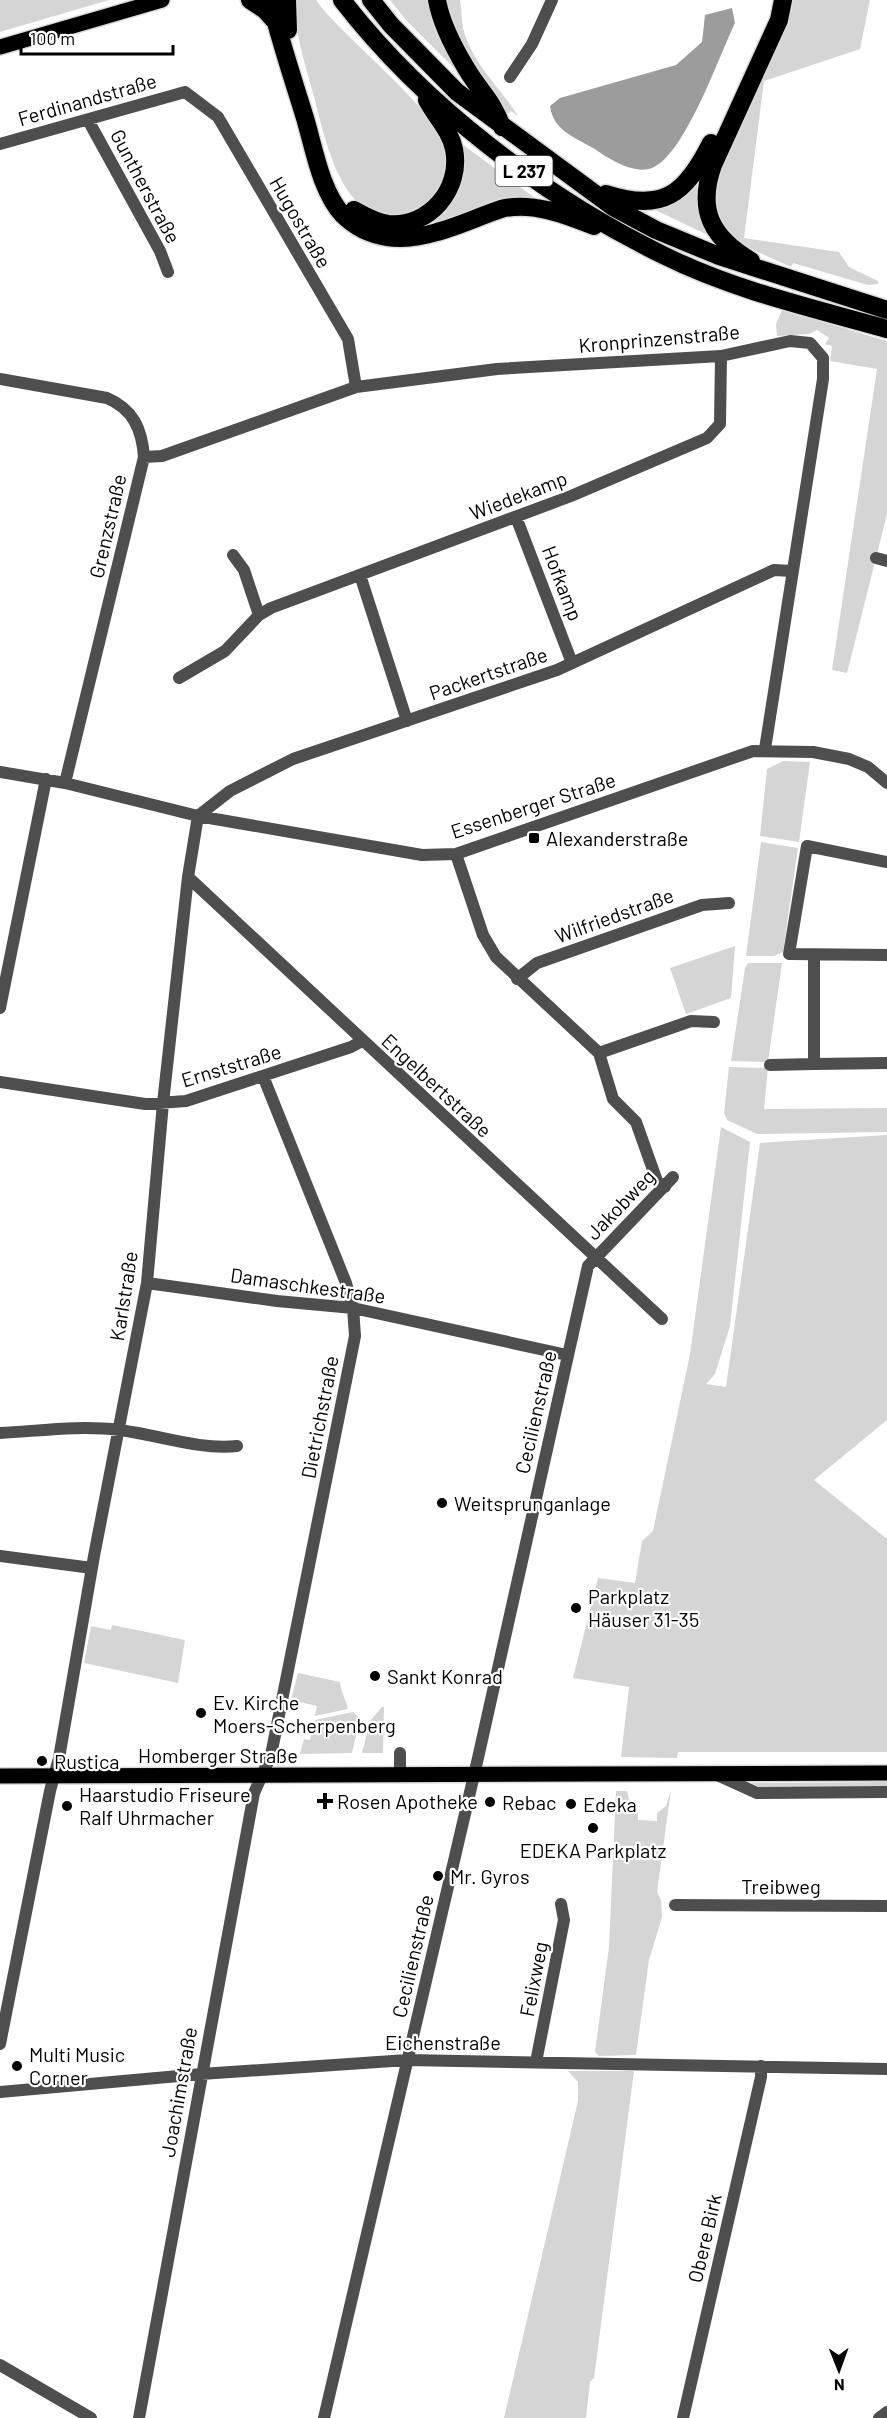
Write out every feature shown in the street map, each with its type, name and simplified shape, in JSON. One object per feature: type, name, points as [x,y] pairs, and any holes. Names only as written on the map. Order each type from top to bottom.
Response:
[{"type":"highway","points":[[250,0],[265,10],[282,27]]},
{"type":"highway","points":[[270,0],[282,27],[329,177],[351,208],[370,219],[403,224],[421,218],[435,209],[453,180],[454,148],[448,132],[421,88]]},
{"type":"highway","points":[[284,0],[282,27],[323,178],[342,214],[354,224],[388,239],[409,239],[437,232],[504,208],[530,207],[574,218],[616,239],[636,240]]},
{"type":"highway","name":"L 237","points":[[342,0],[385,51],[421,88],[504,157],[555,192],[664,255],[735,284],[887,329]]},
{"type":"highway","name":"L 237","points":[[371,0],[391,25],[457,92],[613,207],[656,230],[778,277],[887,310]]},
{"type":"highway","points":[[437,0],[453,45],[466,70],[494,105],[502,127]]},
{"type":"highway","points":[[587,188],[631,202],[650,203],[679,189],[690,179],[702,161],[764,35],[775,0]]},
{"type":"highway","points":[[778,277],[727,245],[711,221],[706,199],[713,165],[778,20],[783,0]]},
{"type":"main road","points":[[0,46],[162,0]]},
{"type":"main road","name":"Homberger Straße","points":[[0,1776],[887,1773]]},
{"type":"street","points":[[510,77],[532,44],[552,0]]},
{"type":"street","name":"Ferdinandstraße","points":[[0,144],[185,92]]},
{"type":"street","name":"Hugostraße","points":[[185,92],[218,117],[348,339],[356,387]]},
{"type":"street","name":"Guntherstraße","points":[[88,120],[160,251],[168,272]]},
{"type":"street","name":"Kronprinzenstraße","points":[[144,456],[162,456],[356,387],[497,369],[721,356],[803,341],[816,347],[823,358],[824,379],[765,749]]},
{"type":"street","name":"Wiedekamp","points":[[179,678],[225,651],[259,615],[516,517],[707,438],[716,431],[722,411],[721,356]]},
{"type":"street","name":"Grenzstraße","points":[[0,379],[107,398],[119,403],[137,424],[144,456],[65,783]]},
{"type":"street","name":"Hofkamp","points":[[516,517],[572,663]]},
{"type":"street","points":[[233,555],[244,570],[259,615]]},
{"type":"street","name":"Packertstraße","points":[[198,816],[230,791],[293,759],[572,663],[774,570],[792,571]]},
{"type":"street","points":[[360,575],[407,721]]},
{"type":"street","name":"Essenberger Straße","points":[[0,772],[65,783],[198,816],[422,855],[456,854],[741,753],[765,749],[813,752],[849,759],[868,767],[887,783]]},
{"type":"street","points":[[0,1008],[42,779]]},
{"type":"street","name":"Karlstraße","points":[[0,2044],[6,1981],[54,1776],[147,1283],[163,1103],[188,877],[198,816]]},
{"type":"street","points":[[887,862],[807,846],[789,954],[887,955]]},
{"type":"street","points":[[456,854],[483,935],[496,957],[599,1053],[613,1099],[636,1122],[657,1180],[665,1187]]},
{"type":"street","name":"Engelbertstraße","points":[[188,877],[662,1319]]},
{"type":"street","name":"Wilfriedstraße","points":[[517,979],[537,963],[702,905],[729,903]]},
{"type":"street","points":[[814,956],[814,1064]]},
{"type":"street","points":[[599,1053],[691,1021],[714,1022]]},
{"type":"street","name":"Ernststraße","points":[[0,1082],[145,1104],[186,1101],[351,1047],[362,1041]]},
{"type":"street","points":[[770,1065],[887,1063]]},
{"type":"street","name":"Dietrichstraße","points":[[262,1775],[271,1755],[356,1336],[353,1308],[346,1283],[263,1076]]},
{"type":"street","name":"Jakobweg","points":[[595,1258],[674,1177]]},
{"type":"street","name":"Cecilienstraße","points":[[324,2418],[474,1775],[567,1355],[588,1266],[595,1258]]},
{"type":"street","name":"Damaschkestraße","points":[[147,1283],[277,1301],[353,1308],[567,1355]]},
{"type":"street","points":[[0,1433],[90,1428],[120,1430],[217,1448],[237,1446]]},
{"type":"street","points":[[0,1556],[92,1568]]},
{"type":"street","points":[[399,1753],[400,1775]]},
{"type":"street","name":"Homberger Straße","points":[[714,1774],[757,1793],[887,1792]]},
{"type":"street","name":"Joachimstraße","points":[[139,2418],[254,1793],[262,1775]]},
{"type":"street","name":"Felixweg","points":[[536,2062],[564,1920],[561,1904]]},
{"type":"street","name":"Treibweg","points":[[675,1905],[887,1906]]},
{"type":"street","name":"Eichenstraße","points":[[0,2092],[201,2074],[407,2060],[887,2069]]},
{"type":"street","name":"Obere Birk","points":[[683,2418],[761,2077],[761,2066]]},
{"type":"street","points":[[0,2365],[91,2418]]},
{"type":"street","points":[[879,2418],[887,2412]]},
{"type":"shaded area","points":[[0,0],[109,0],[0,32]]},
{"type":"shaded area","points":[[294,0],[316,0],[347,35],[414,101],[445,142],[449,159],[446,173],[436,194],[420,208],[399,215],[379,215],[362,206],[349,192],[329,152],[300,47]]},
{"type":"shaded area","points":[[390,0],[432,0],[466,80],[406,20]]},
{"type":"shaded area","points":[[446,0],[460,0],[463,28],[473,53],[518,116],[511,111],[508,114],[479,75],[463,46]]},
{"type":"shaded area","points":[[789,0],[870,0],[860,49],[764,81],[744,238],[839,252],[849,267],[878,281],[878,284],[868,285],[793,263],[791,267],[736,242],[724,229],[714,198],[719,168]]},
{"type":"shaded area","points":[[732,8],[735,23],[689,125],[677,144],[664,159],[652,168],[637,169],[613,161],[565,132],[555,121],[550,106],[560,98],[676,65],[702,42],[705,15]]},
{"type":"shaded area","points":[[458,141],[543,204],[436,229],[356,217],[428,220]]},
{"type":"shaded area","points":[[700,181],[712,237],[651,208]]},
{"type":"shaded area","points":[[782,310],[887,341],[887,514],[847,673],[832,670],[877,369],[830,361],[832,346],[825,344],[829,338],[817,330],[809,334],[777,336],[776,324]]},
{"type":"shaded area","points":[[783,761],[810,762],[799,842],[760,836],[767,769]]},
{"type":"shaded area","points":[[761,842],[798,848],[783,952],[774,956],[746,956]]},
{"type":"shaded area","points":[[735,946],[731,998],[686,1014],[670,968]]},
{"type":"shaded area","points":[[748,963],[782,963],[768,1062],[731,1061],[745,968]]},
{"type":"shaded area","points":[[729,1067],[768,1068],[764,1109],[887,1108],[887,1132],[757,1134],[727,1120],[724,1113]]},
{"type":"shaded area","points":[[721,1127],[750,1142],[730,1326],[715,1374],[706,1384],[726,1387],[760,1143],[887,1135],[887,1420],[814,1480],[887,1539],[887,1752],[678,1752],[677,1758],[621,1757],[629,1687],[573,1678],[598,1578],[635,1583],[642,1541],[653,1531],[690,1354]]},
{"type":"shaded area","points":[[112,1625],[185,1640],[178,1683],[84,1663],[91,1626],[111,1630]]},
{"type":"shaded area","points":[[298,1673],[340,1682],[348,1709],[315,1716],[317,1706],[291,1700]]},
{"type":"shaded area","points":[[384,1707],[383,1753],[362,1753],[370,1721]]},
{"type":"shaded area","points":[[353,1712],[360,1718],[352,1753],[300,1754],[304,1739],[310,1740],[315,1720]]},
{"type":"shaded area","points":[[887,1782],[887,1788],[762,1788],[751,1783]]},
{"type":"shaded area","points":[[671,1790],[657,1892],[661,1900],[662,1917],[649,1960],[636,2055],[599,2056],[595,2052],[609,1947],[616,1791],[627,1791],[631,1807],[638,1812],[638,1820],[657,1821],[657,1813],[666,1806]]},
{"type":"shaded area","points":[[568,2071],[634,2071],[594,2378],[590,2382],[586,2418],[504,2418],[578,2101],[578,2082]]},
{"type":"place","name":"Alexanderstraße","points":[[534,838]]},
{"type":"place","name":"Weitsprunganlage","points":[[442,1503]]},
{"type":"place","name":"Parkplatz Häuser 31-35","points":[[576,1608]]},
{"type":"place","name":"Sankt Konrad","points":[[375,1676]]},
{"type":"place","name":"Ev. Kirche Moers-Scherpenberg","points":[[201,1713]]},
{"type":"place","name":"Rustica","points":[[42,1761]]},
{"type":"place","name":"Rosen Apotheke","points":[[325,1801]]},
{"type":"place","name":"Rebac","points":[[490,1802]]},
{"type":"place","name":"Edeka","points":[[571,1804]]},
{"type":"place","name":"Haarstudio Friseure Ralf Uhrmacher","points":[[67,1806]]},
{"type":"place","name":"EDEKA Parkplatz","points":[[593,1828]]},
{"type":"place","name":"Mr. Gyros","points":[[438,1876]]},
{"type":"place","name":"Multi Music Corner","points":[[17,2066]]}]
